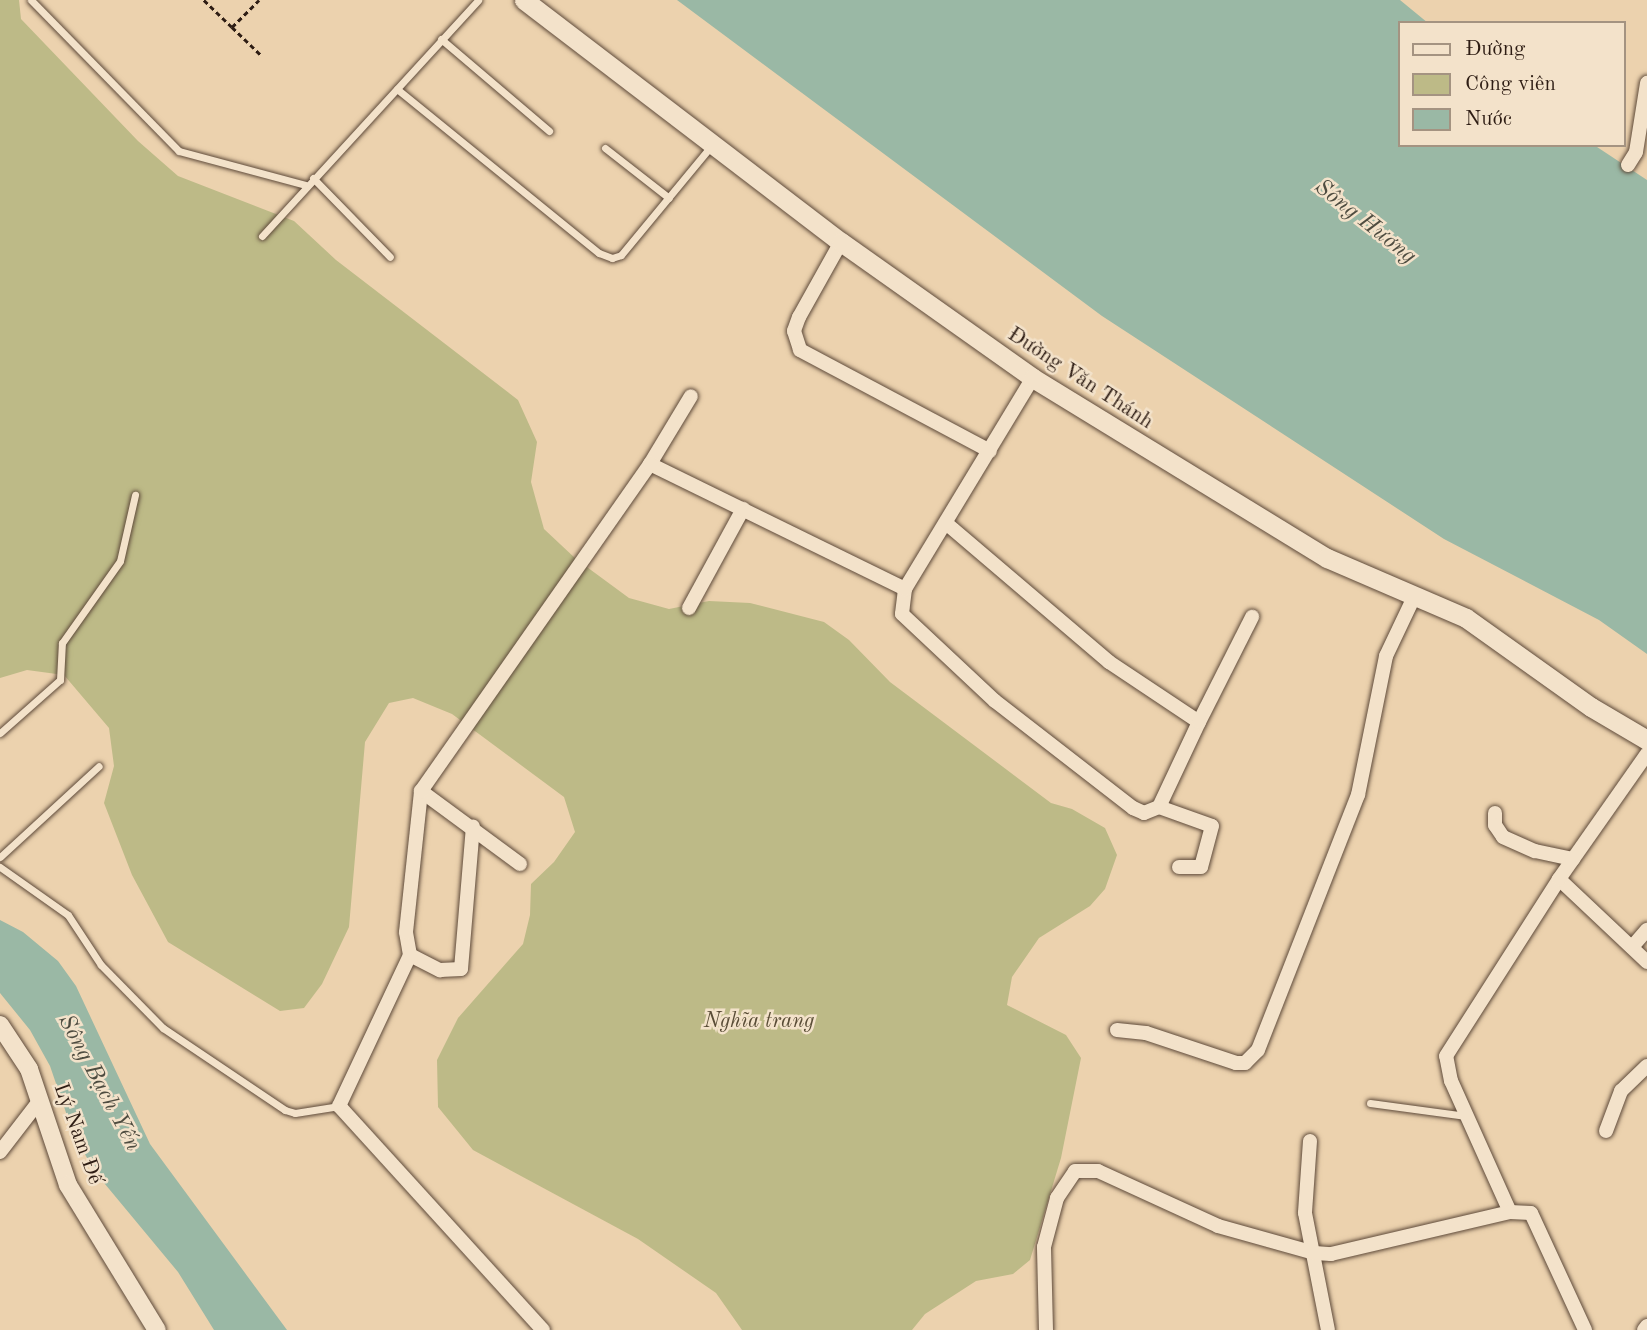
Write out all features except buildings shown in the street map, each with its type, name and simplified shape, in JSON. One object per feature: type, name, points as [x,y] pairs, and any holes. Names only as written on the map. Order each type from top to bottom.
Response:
[{"type":"main road","name":"Đường Văn Thánh","points":[[524,0],[841,242],[1032,378],[1327,558],[1466,618],[1591,707],[1647,740]]},
{"type":"street","points":[[1629,165],[1636,152],[1647,83]]},
{"type":"street","points":[[841,242],[799,317],[794,331],[800,350],[990,451]]},
{"type":"street","points":[[1032,378],[947,524],[905,589],[902,614],[995,701],[1133,808],[1144,813],[1159,807],[1212,826],[1201,867],[1179,867]]},
{"type":"street","points":[[544,1330],[339,1106],[410,955],[406,932],[421,791],[650,464],[691,396]]},
{"type":"street","points":[[650,464],[905,589]]},
{"type":"street","points":[[689,608],[744,509]]},
{"type":"street","points":[[947,524],[1109,662],[1199,722]]},
{"type":"street","points":[[1117,1030],[1146,1032],[1236,1063],[1252,1059],[1258,1050],[1358,795],[1386,656],[1414,597]]},
{"type":"street","points":[[1159,807],[1252,617]]},
{"type":"street","points":[[1510,1212],[1451,1081],[1446,1056],[1559,879],[1647,754]]},
{"type":"street","points":[[421,791],[520,864]]},
{"type":"street","points":[[1495,813],[1494,825],[1503,837],[1535,851],[1573,859]]},
{"type":"street","points":[[410,955],[440,970],[461,969],[473,827]]},
{"type":"street","points":[[1559,879],[1647,962]]},
{"type":"street","points":[[1632,947],[1647,930]]},
{"type":"street","name":"Lý Nam Đế","points":[[0,1025],[29,1069],[68,1185],[157,1330]]},
{"type":"street","points":[[1606,1131],[1621,1091],[1647,1066]]},
{"type":"street","points":[[0,1152],[40,1100]]},
{"type":"street","points":[[1310,1141],[1305,1213],[1328,1330]]},
{"type":"street","points":[[1046,1330],[1044,1247],[1057,1198],[1075,1171],[1098,1171],[1218,1226],[1315,1253],[1331,1254],[1510,1212],[1531,1213],[1585,1330]]},
{"type":"lane","points":[[31,0],[179,150],[306,185]]},
{"type":"lane","points":[[262,236],[478,0]]},
{"type":"lane","points":[[441,39],[549,131]]},
{"type":"lane","points":[[397,89],[599,253],[612,258],[621,255],[712,145]]},
{"type":"lane","points":[[605,148],[669,198]]},
{"type":"lane","points":[[313,178],[390,257]]},
{"type":"lane","points":[[0,733],[60,680],[58,653],[62,643],[120,561],[135,495]]},
{"type":"lane","points":[[0,857],[99,766]]},
{"type":"lane","points":[[0,867],[68,915],[101,965],[163,1028],[285,1110],[295,1113],[339,1106]]},
{"type":"lane","points":[[1370,1103],[1467,1116]]},
{"type":"path","points":[[204,0],[262,56]]},
{"type":"path","points":[[208,4],[211,0]]},
{"type":"path","points":[[232,27],[259,0]]},
{"type":"green space","name":"Nghĩa trang","points":[[0,0],[19,0],[21,19],[138,141],[178,176],[294,221],[336,260],[518,400],[537,442],[531,482],[544,529],[576,559],[629,598],[669,609],[709,601],[750,603],[824,622],[849,640],[890,682],[1051,803],[1072,809],[1105,828],[1117,855],[1105,889],[1090,906],[1039,938],[1012,977],[1007,1005],[1066,1035],[1081,1058],[1061,1158],[1030,1260],[1013,1274],[976,1281],[925,1314],[912,1330],[742,1330],[716,1293],[638,1239],[473,1150],[438,1107],[437,1060],[458,1018],[523,944],[530,915],[531,884],[554,862],[575,832],[564,797],[452,714],[413,698],[389,703],[365,742],[349,927],[322,984],[304,1008],[280,1011],[168,942],[132,875],[104,803],[114,766],[109,728],[64,675],[27,670],[0,678]]},
{"type":"water","name":"Sông Hương","points":[[677,0],[1400,0],[1426,21],[1398,21],[1398,147],[1597,147],[1647,180],[1647,654],[1599,620],[1444,539],[1102,316]]},
{"type":"water","name":"Sông Bạch Yến","points":[[0,920],[23,932],[58,961],[76,986],[150,1144],[287,1330],[214,1330],[178,1272],[95,1172],[73,1133],[50,1066],[30,1030],[0,993]]}]
